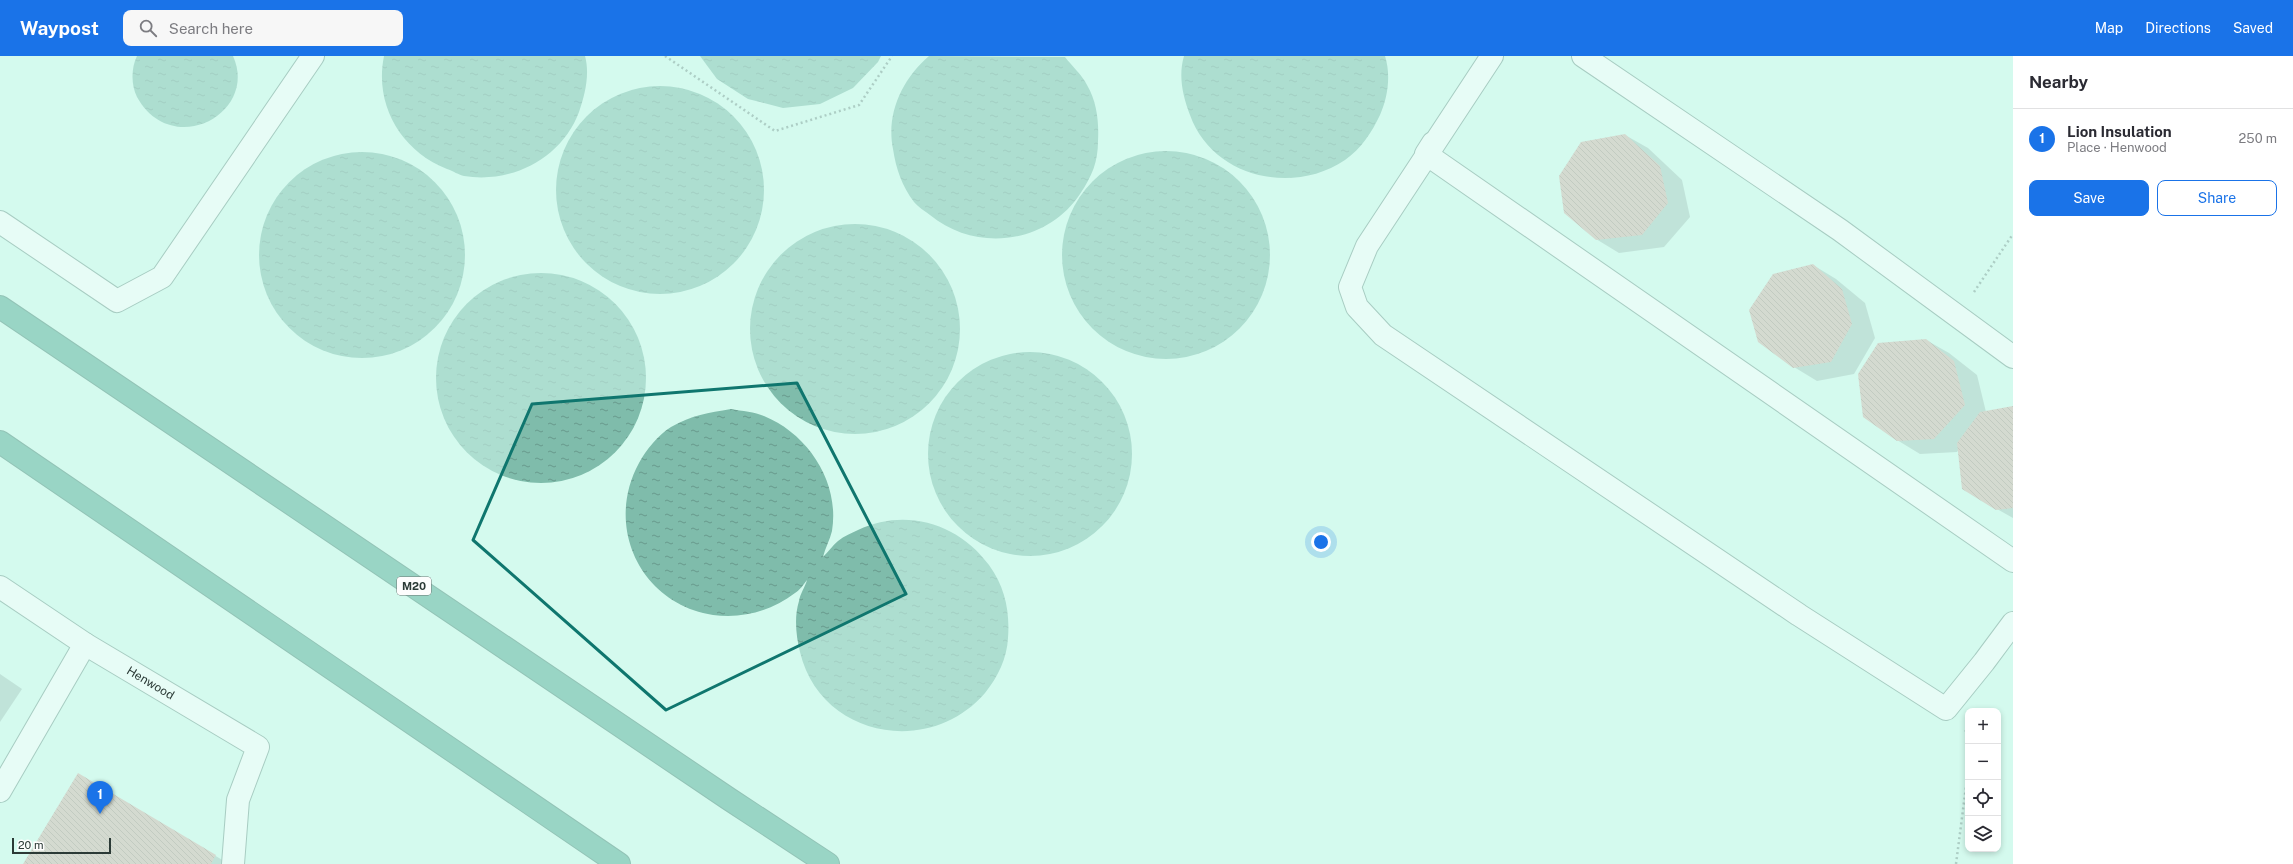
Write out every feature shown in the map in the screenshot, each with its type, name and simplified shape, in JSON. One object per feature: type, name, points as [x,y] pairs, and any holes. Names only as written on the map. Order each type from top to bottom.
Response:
[{"type":"highway","name":"M20","points":[[0,307],[729,799],[828,864]]},
{"type":"highway","points":[[0,442],[619,864]]},
{"type":"street","points":[[0,222],[117,301],[162,278],[313,56]]},
{"type":"street","points":[[1583,56],[1840,230],[1957,318],[2013,357]]},
{"type":"street","points":[[2013,561],[1426,154],[1367,246],[1350,287],[1357,307],[1383,335],[1799,614],[1946,709],[2013,623]]},
{"type":"street","points":[[0,588],[85,644],[0,791]]},
{"type":"street","name":"Henwood","points":[[85,644],[258,746],[238,800],[233,864]]},
{"type":"path","points":[[665,56],[775,131],[859,105],[892,56]]},
{"type":"path","points":[[1957,318],[2013,234]]},
{"type":"path","points":[[1956,864],[1967,780]]},
{"type":"highlighted area","points":[[797,383],[906,594],[666,710],[473,540],[532,404]]},
{"type":"water","points":[[137,56],[233,56],[238,77],[234,95],[223,111],[208,122],[190,127],[170,125],[152,116],[137,97],[132,76]]},
{"type":"water","points":[[384,56],[585,56],[587,77],[579,112],[571,128],[561,143],[548,155],[517,171],[500,176],[464,176],[431,161],[416,151],[394,124],[387,109],[383,92],[382,74]]},
{"type":"water","points":[[700,56],[881,56],[878,62],[853,88],[820,104],[783,108],[748,99],[717,79]]},
{"type":"water","points":[[929,56],[1065,57],[1085,81],[1093,98],[1098,119],[1098,149],[1091,175],[1080,194],[1066,211],[1049,224],[1030,233],[1010,238],[989,238],[968,235],[948,227],[914,202],[900,177],[896,163],[891,136],[892,123],[894,110],[904,86],[919,65]]},
{"type":"water","points":[[1184,56],[1385,56],[1388,71],[1387,93],[1380,115],[1370,134],[1356,151],[1345,160],[1324,171],[1302,177],[1278,178],[1256,174],[1235,166],[1216,153],[1201,136],[1190,115],[1183,94],[1181,71]]},
{"type":"water","points":[[650,86],[670,86],[690,90],[709,98],[718,103],[734,116],[747,132],[756,150],[760,160],[764,180],[764,200],[760,220],[756,230],[747,248],[734,264],[718,277],[690,290],[670,294],[650,294],[630,290],[611,282],[594,271],[579,256],[568,239],[560,220],[556,200],[556,180],[560,160],[568,141],[579,124],[594,109],[611,98],[630,90]]},
{"type":"water","points":[[1166,151],[1196,155],[1206,159],[1215,163],[1240,181],[1258,206],[1262,215],[1268,235],[1270,255],[1266,285],[1262,295],[1258,304],[1240,329],[1215,347],[1206,351],[1186,357],[1166,359],[1136,355],[1126,351],[1117,347],[1092,329],[1074,304],[1070,295],[1064,275],[1062,255],[1066,225],[1070,215],[1074,206],[1092,181],[1117,163],[1126,159],[1146,153]]},
{"type":"water","points":[[352,152],[372,152],[392,156],[411,164],[435,182],[453,206],[461,225],[465,245],[465,265],[461,285],[453,304],[435,328],[411,346],[392,354],[372,358],[352,358],[332,354],[313,346],[297,335],[282,320],[271,304],[263,285],[259,265],[259,245],[263,225],[271,206],[282,190],[297,175],[313,164],[332,156]]},
{"type":"water","points":[[855,224],[875,226],[895,232],[913,242],[929,255],[942,271],[952,289],[958,309],[960,329],[958,349],[952,369],[942,387],[929,403],[913,416],[895,426],[875,432],[855,434],[835,432],[815,426],[797,416],[781,403],[768,387],[758,369],[752,349],[750,329],[752,309],[758,289],[768,271],[781,255],[797,242],[815,232],[835,226]]},
{"type":"water","points":[[531,273],[551,273],[572,277],[591,285],[608,297],[622,311],[634,328],[642,347],[646,368],[646,388],[642,409],[634,428],[622,445],[608,459],[591,471],[572,479],[551,483],[531,483],[510,479],[491,471],[474,459],[460,445],[448,428],[440,409],[436,388],[436,368],[440,347],[448,328],[460,311],[474,297],[491,285],[510,277]]},
{"type":"water","points":[[1030,352],[1050,354],[1078,364],[1095,375],[1109,389],[1124,415],[1130,434],[1132,454],[1130,474],[1120,502],[1109,519],[1095,533],[1069,548],[1050,554],[1030,556],[1010,554],[982,544],[965,533],[951,519],[936,493],[930,474],[928,454],[930,434],[940,406],[951,389],[965,375],[991,360],[1010,354]]},
{"type":"water","points":[[731,409],[764,416],[780,424],[807,447],[818,462],[826,478],[831,495],[833,513],[832,531],[823,557],[834,544],[845,536],[858,530],[876,523],[894,520],[913,520],[947,530],[963,539],[977,551],[989,565],[1003,591],[1007,609],[1008,628],[1006,653],[998,674],[990,687],[962,713],[935,726],[907,731],[879,729],[853,719],[829,703],[811,681],[800,652],[796,626],[796,613],[807,580],[797,592],[776,605],[746,615],[724,616],[713,615],[688,608],[666,596],[649,579],[636,559],[628,536],[626,512],[629,487],[639,463],[653,443],[671,427],[693,417]]},
{"type":"building","points":[[1625,134],[1660,166],[1668,203],[1642,235],[1596,240],[1564,213],[1559,176],[1581,142]]},
{"type":"building","points":[[1813,264],[1842,289],[1852,324],[1831,362],[1793,368],[1758,342],[1749,310],[1773,274]]},
{"type":"building","points":[[1926,339],[1954,361],[1965,405],[1934,439],[1897,441],[1863,417],[1858,374],[1878,343]]},
{"type":"building","points":[[2013,406],[2013,508],[1996,510],[1962,489],[1957,443],[1980,412]]},
{"type":"building","points":[[78,773],[216,855],[211,864],[23,864]]},
{"type":"place","name":"Lion Insulation","points":[[100,814]]}]
